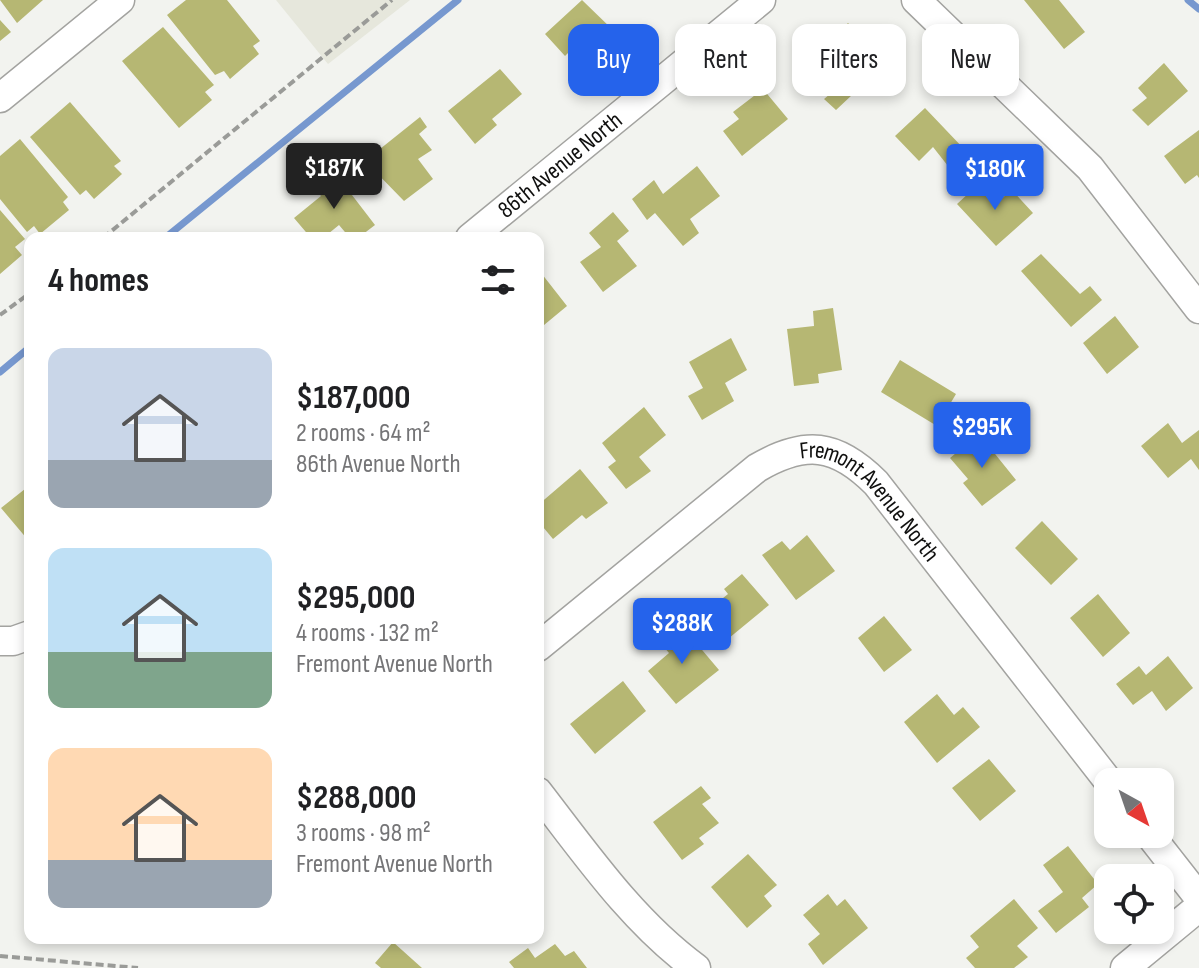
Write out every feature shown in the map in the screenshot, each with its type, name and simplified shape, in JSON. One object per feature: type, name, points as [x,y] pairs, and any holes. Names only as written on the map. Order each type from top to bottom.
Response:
[{"type":"street","points":[[0,98],[120,0]]},
{"type":"street","name":"86th Avenue North","points":[[477,232],[761,0]]},
{"type":"street","points":[[916,0],[1090,168],[1199,309]]},
{"type":"street","name":"Fremont Avenue North","points":[[544,642],[757,468],[781,454],[807,448],[833,452],[857,464],[876,483],[1098,768]]},
{"type":"street","points":[[0,641],[24,637]]},
{"type":"street","points":[[544,800],[623,901],[648,928],[696,968]]},
{"type":"street","points":[[1160,848],[1199,898]]},
{"type":"street","points":[[1125,968],[1199,907]]},
{"type":"path","points":[[110,232],[392,0]]},
{"type":"path","points":[[0,315],[24,297]]},
{"type":"path","points":[[0,956],[138,968]]},
{"type":"shaded area","points":[[276,0],[410,0],[328,64]]},
{"type":"building","points":[[0,0],[43,0],[17,23]]},
{"type":"building","points":[[186,0],[227,0],[260,41],[253,46],[259,54],[230,79],[224,71],[215,75],[167,15]]},
{"type":"building","points":[[582,0],[607,24],[568,24],[568,53],[565,56],[545,34]]},
{"type":"building","points":[[1024,0],[1059,0],[1085,32],[1064,49]]},
{"type":"building","points":[[0,20],[11,32],[0,41]]},
{"type":"building","points":[[163,27],[214,85],[205,92],[212,100],[179,128],[122,61]]},
{"type":"building","points":[[1164,63],[1188,91],[1148,126],[1132,110],[1147,98],[1138,88]]},
{"type":"building","points":[[500,69],[522,94],[492,119],[497,125],[475,144],[448,111]]},
{"type":"building","points":[[754,96],[769,96],[788,119],[742,156],[723,131],[739,119],[733,112]]},
{"type":"building","points":[[828,96],[851,96],[836,110],[824,99]]},
{"type":"building","points":[[70,102],[121,161],[114,166],[122,174],[94,199],[86,190],[80,195],[30,137]]},
{"type":"building","points":[[925,108],[965,150],[948,166],[933,147],[919,161],[895,136]]},
{"type":"building","points":[[420,117],[427,127],[419,134],[432,150],[418,159],[433,179],[404,201],[365,161]]},
{"type":"building","points":[[1199,130],[1199,178],[1197,175],[1185,184],[1164,156]]},
{"type":"building","points":[[20,139],[68,197],[63,202],[69,210],[42,232],[34,226],[27,232],[0,199],[0,156]]},
{"type":"building","points":[[697,166],[720,196],[690,219],[699,233],[683,246],[655,213],[647,220],[632,199],[654,180],[663,194]]},
{"type":"building","points":[[332,169],[375,225],[366,232],[345,232],[339,225],[330,232],[306,232],[294,218],[321,196],[311,184]]},
{"type":"building","points":[[983,180],[1000,200],[1012,190],[1033,213],[996,246],[957,204]]},
{"type":"building","points":[[0,210],[24,240],[15,247],[22,255],[0,274]]},
{"type":"building","points":[[613,212],[629,231],[617,241],[637,266],[603,292],[580,262],[601,247],[589,233]]},
{"type":"building","points":[[1041,254],[1080,294],[1090,286],[1102,300],[1071,327],[1021,271]]},
{"type":"building","points":[[544,277],[567,306],[544,325]]},
{"type":"building","points":[[833,308],[842,370],[818,374],[819,383],[794,386],[787,329],[814,326],[813,311]]},
{"type":"building","points":[[1115,316],[1139,347],[1107,374],[1083,343]]},
{"type":"building","points":[[731,338],[747,370],[725,383],[734,401],[702,420],[688,396],[703,388],[689,362]]},
{"type":"building","points":[[900,360],[956,394],[937,426],[881,392]]},
{"type":"building","points":[[644,407],[666,435],[639,457],[651,471],[626,489],[608,467],[616,461],[602,443]]},
{"type":"building","points":[[1168,423],[1182,443],[1199,430],[1199,470],[1191,459],[1168,478],[1141,446]]},
{"type":"building","points":[[979,434],[1016,480],[982,506],[963,483],[968,479],[950,458]]},
{"type":"building","points":[[580,469],[608,503],[586,519],[582,515],[553,539],[544,528],[544,500]]},
{"type":"building","points":[[24,490],[24,535],[1,508]]},
{"type":"building","points":[[1042,521],[1078,559],[1051,585],[1015,548]]},
{"type":"building","points":[[807,535],[835,571],[796,600],[762,555],[782,541],[790,550]]},
{"type":"building","points":[[742,574],[769,605],[723,643],[701,616],[728,594],[724,589]]},
{"type":"building","points":[[1098,594],[1130,633],[1103,657],[1070,618]]},
{"type":"building","points":[[884,616],[912,650],[884,672],[858,638]]},
{"type":"building","points":[[681,625],[719,670],[676,704],[648,671],[669,653],[659,641]]},
{"type":"building","points":[[1168,656],[1193,688],[1166,711],[1152,691],[1133,705],[1116,684],[1139,666],[1146,675]]},
{"type":"building","points":[[623,681],[646,711],[595,754],[570,724]]},
{"type":"building","points":[[937,694],[954,715],[963,707],[980,727],[937,763],[904,722]]},
{"type":"building","points":[[989,759],[1016,791],[980,821],[952,788]]},
{"type":"building","points":[[701,786],[711,798],[702,804],[719,823],[699,838],[704,844],[682,860],[653,822]]},
{"type":"building","points":[[1068,846],[1094,879],[1094,888],[1082,898],[1089,907],[1056,933],[1038,911],[1063,892],[1043,865]]},
{"type":"building","points":[[748,854],[777,885],[764,896],[772,906],[747,928],[711,887]]},
{"type":"building","points":[[828,894],[837,906],[845,899],[868,928],[823,965],[808,944],[820,934],[803,915]]},
{"type":"building","points":[[1014,899],[1038,928],[1017,946],[1028,957],[1014,968],[975,968],[966,958],[979,947],[970,936]]},
{"type":"building","points":[[391,944],[395,944],[422,968],[381,968],[375,963]]},
{"type":"building","points":[[555,944],[565,956],[574,951],[587,968],[514,968],[509,962],[528,948],[535,958]]},
{"type":"waterway","points":[[172,232],[458,0]]},
{"type":"waterway","points":[[1188,0],[1199,9]]},
{"type":"waterway","points":[[0,372],[24,352]]}]
